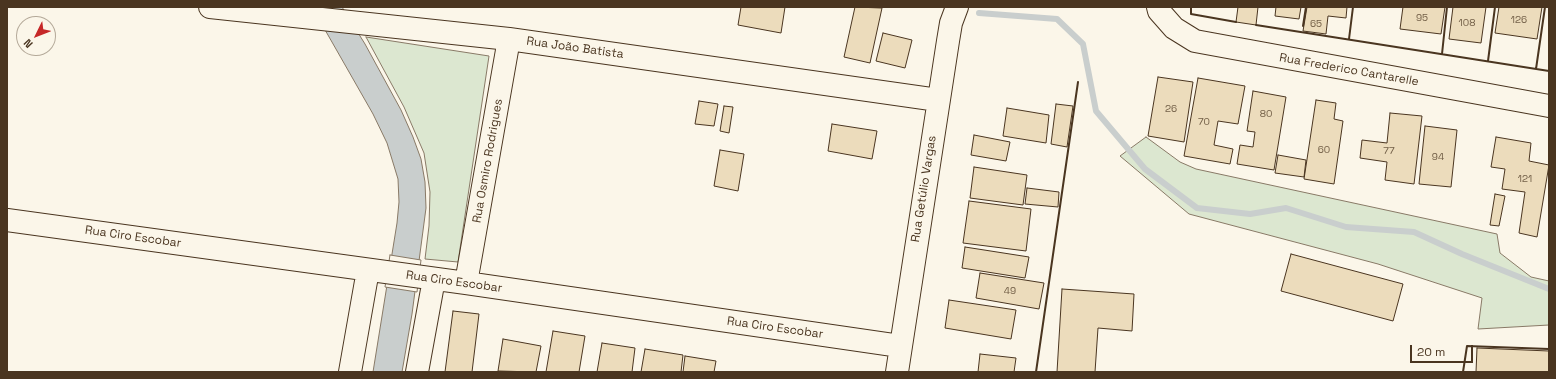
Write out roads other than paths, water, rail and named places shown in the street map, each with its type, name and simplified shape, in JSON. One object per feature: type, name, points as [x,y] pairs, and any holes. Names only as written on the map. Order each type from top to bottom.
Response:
[{"type":"street","name":"Rua João Batista","points":[[210,7],[315,17],[509,39],[938,100]]},
{"type":"street","name":"Rua Getúlio Vargas","points":[[897,372],[938,100],[951,23],[957,7]]},
{"type":"street","name":"Rua Frederico Cantarelle","points":[[1159,9],[1174,28],[1195,42],[1549,106]]},
{"type":"street","name":"Rua Osmiro Rodrigues","points":[[466,283],[509,39]]},
{"type":"street","name":"Rua Ciro Escobar","points":[[7,220],[376,272],[466,283],[900,346]]},
{"type":"street","points":[[350,372],[376,272]]},
{"type":"street","points":[[417,372],[426,278]]},
{"type":"waterway","points":[[979,13],[1057,19],[1083,44],[1096,111],[1145,169],[1197,208],[1250,214],[1286,208],[1346,227],[1414,232],[1462,254],[1549,289]]}]
